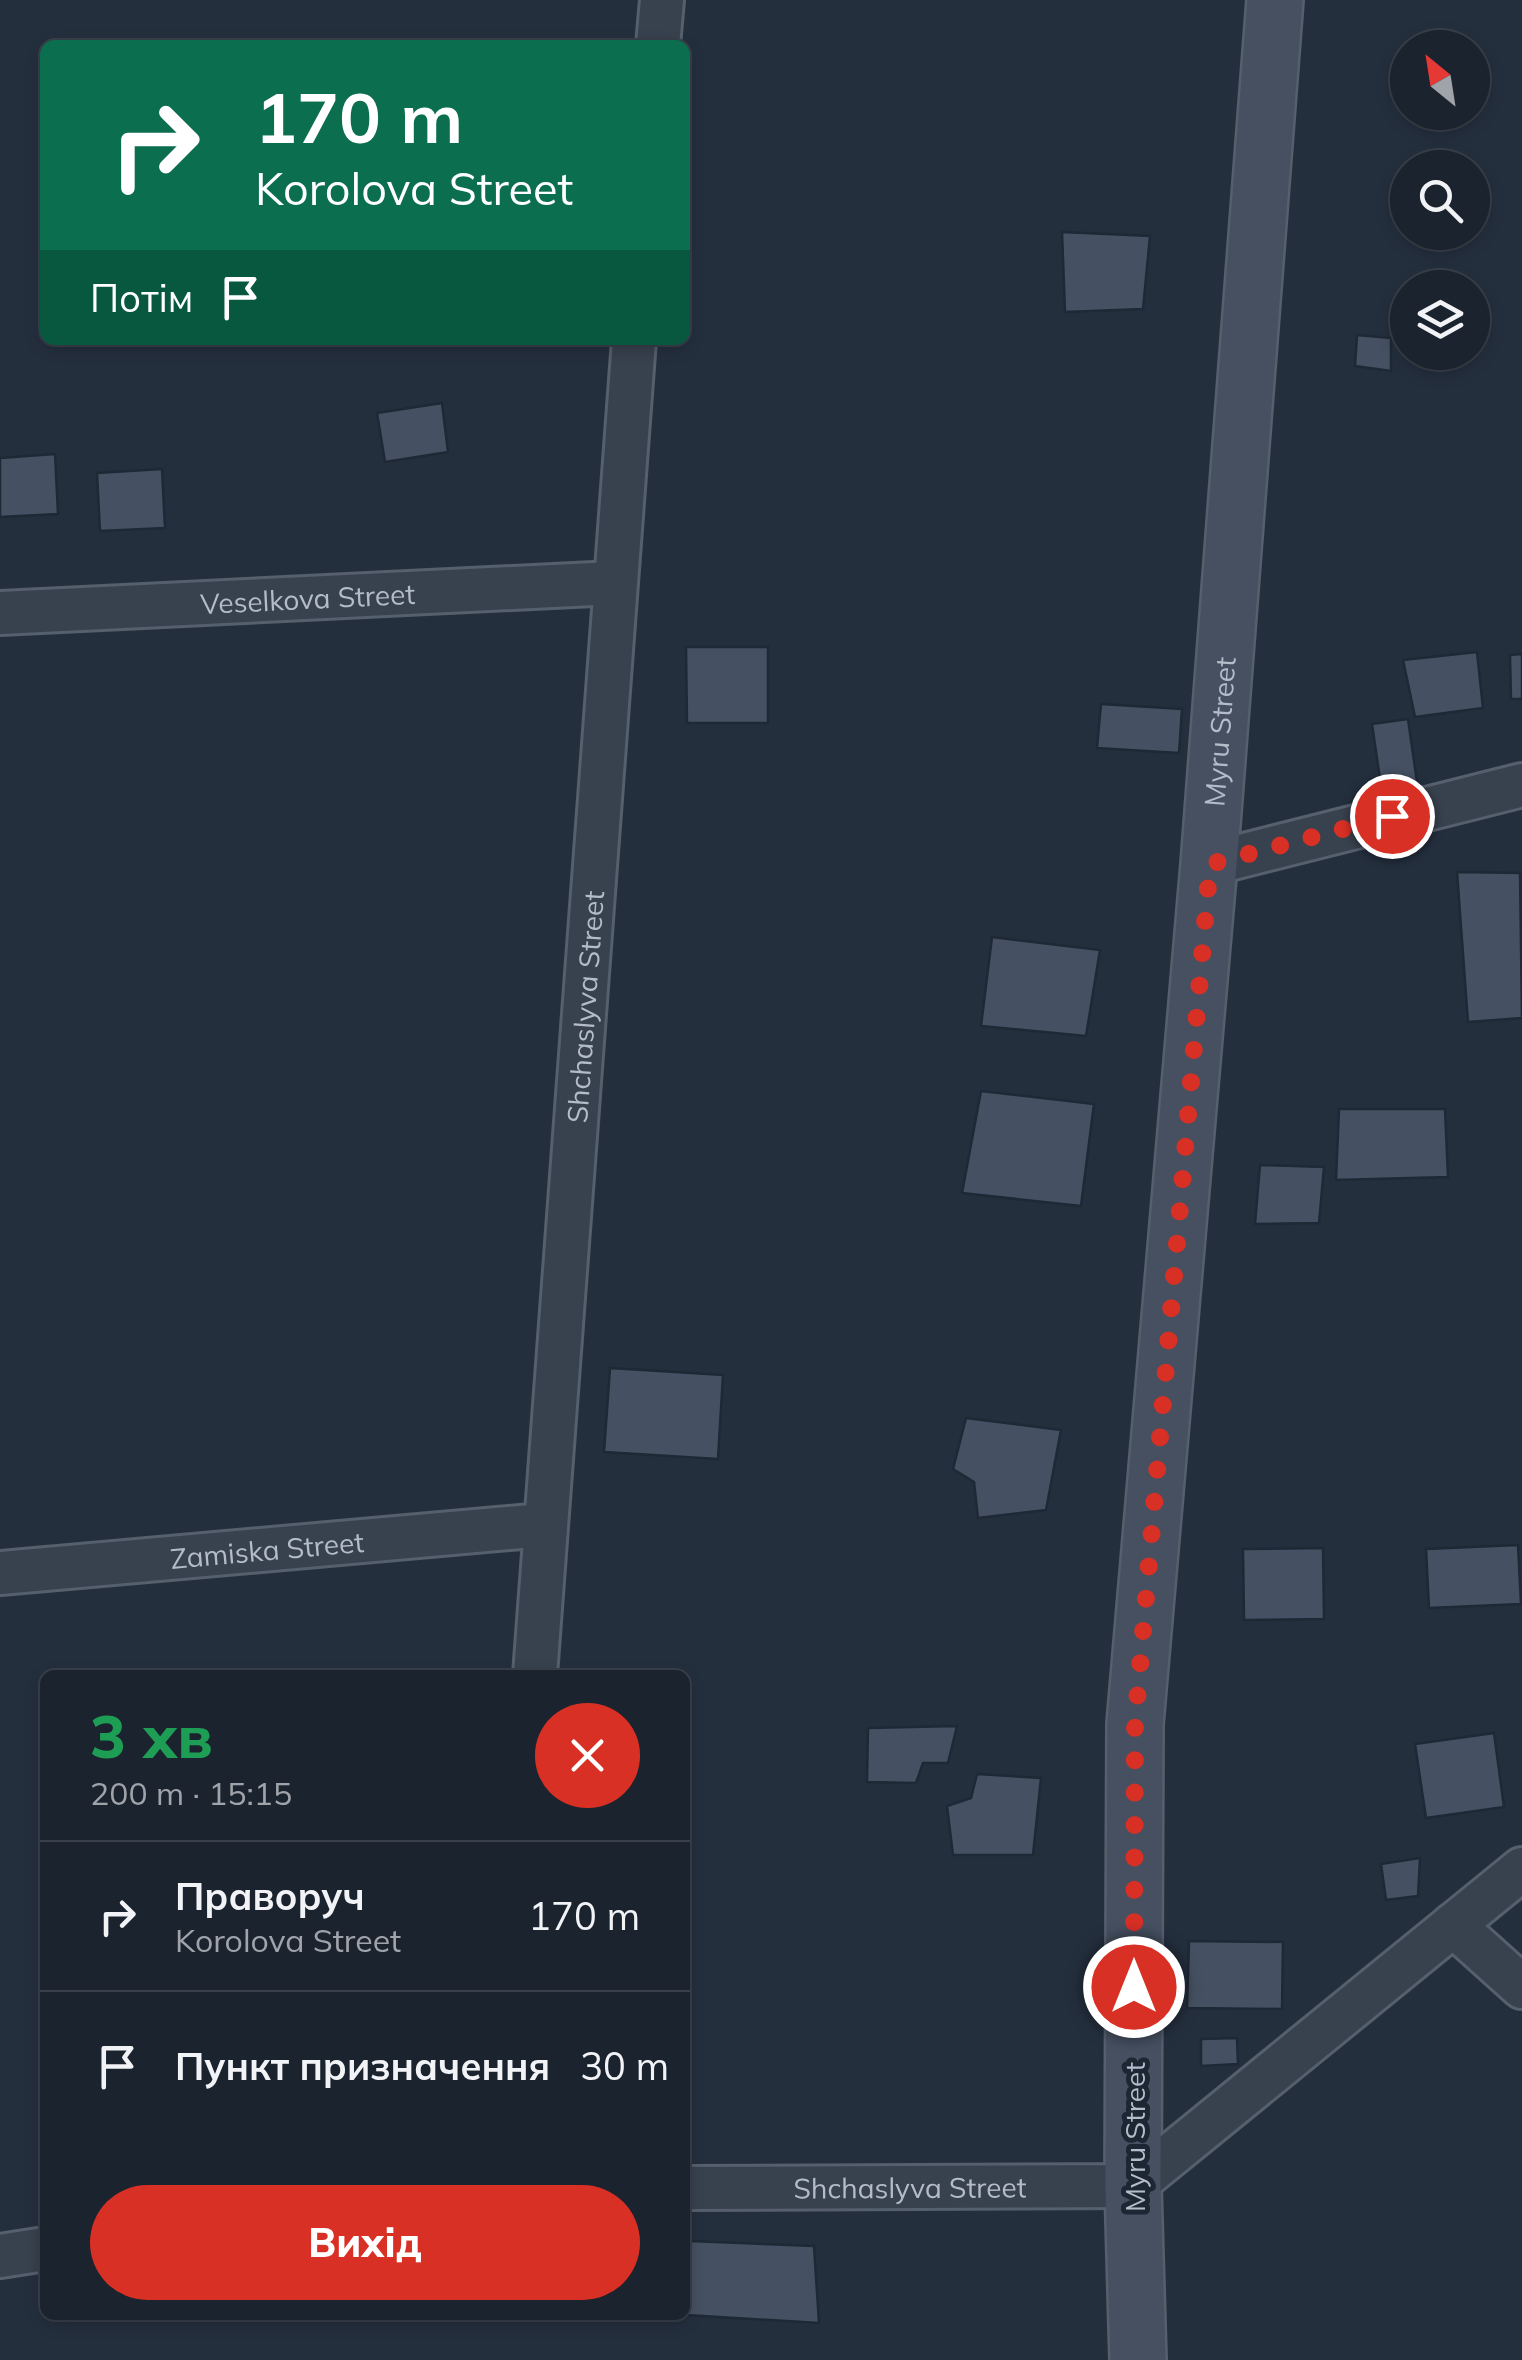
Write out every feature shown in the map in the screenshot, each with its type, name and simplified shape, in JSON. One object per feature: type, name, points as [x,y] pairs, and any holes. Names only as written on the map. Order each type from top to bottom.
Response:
[{"type":"street","points":[[658,40],[662,0]]},
{"type":"street","name":"Myru Street","points":[[1138,2360],[1133,2186],[1135,1724],[1210,864],[1275,0]]},
{"type":"street","name":"Shchaslyva Street","points":[[535,1670],[634,345]]},
{"type":"street","name":"Veselkova Street","points":[[0,613],[614,583]]},
{"type":"street","points":[[1210,864],[1522,785]]},
{"type":"street","name":"Zamiska Street","points":[[0,1573],[532,1526]]},
{"type":"street","points":[[1133,2186],[1522,1868]]},
{"type":"street","points":[[1453,1925],[1522,1988]]},
{"type":"street","name":"Shchaslyva Street","points":[[690,2188],[1133,2186]]},
{"type":"street","points":[[0,2256],[40,2249]]},
{"type":"building","points":[[1062,232],[1150,236],[1143,309],[1065,312]]},
{"type":"building","points":[[1357,335],[1390,338],[1391,371],[1355,366]]},
{"type":"building","points":[[442,403],[448,452],[385,462],[377,413]]},
{"type":"building","points":[[55,454],[58,514],[0,517],[0,458]]},
{"type":"building","points":[[162,469],[165,528],[100,531],[97,473]]},
{"type":"building","points":[[686,647],[768,647],[768,723],[687,723]]},
{"type":"building","points":[[1477,652],[1483,708],[1415,717],[1403,660]]},
{"type":"building","points":[[1522,654],[1522,699],[1511,699],[1510,655]]},
{"type":"building","points":[[1101,704],[1182,709],[1179,753],[1097,748]]},
{"type":"building","points":[[1408,719],[1417,782],[1381,786],[1372,724]]},
{"type":"building","points":[[1457,872],[1520,873],[1522,1018],[1468,1022]]},
{"type":"building","points":[[992,937],[1100,950],[1086,1036],[981,1026]]},
{"type":"building","points":[[981,1091],[1094,1104],[1081,1206],[962,1193]]},
{"type":"building","points":[[1339,1109],[1445,1109],[1448,1177],[1336,1180]]},
{"type":"building","points":[[1260,1165],[1324,1167],[1319,1223],[1255,1224]]},
{"type":"building","points":[[610,1368],[723,1375],[718,1459],[604,1452]]},
{"type":"building","points":[[966,1418],[1061,1430],[1046,1510],[978,1518],[974,1482],[953,1469]]},
{"type":"building","points":[[1518,1545],[1521,1604],[1429,1608],[1426,1549]]},
{"type":"building","points":[[1323,1548],[1324,1619],[1244,1620],[1243,1549]]},
{"type":"building","points":[[957,1726],[948,1763],[923,1763],[916,1783],[867,1782],[868,1728]]},
{"type":"building","points":[[1494,1733],[1504,1807],[1426,1818],[1415,1744]]},
{"type":"building","points":[[977,1774],[1041,1778],[1033,1855],[953,1855],[947,1806],[971,1798]]},
{"type":"building","points":[[1420,1858],[1418,1896],[1386,1900],[1381,1864]]},
{"type":"building","points":[[1189,1941],[1283,1942],[1282,2009],[1187,2008]]},
{"type":"building","points":[[1237,2038],[1238,2064],[1201,2066],[1201,2039]]},
{"type":"building","points":[[690,2241],[814,2246],[819,2323],[690,2315]]},
{"type":"route","points":[[1134,1987],[1135,1724],[1210,864],[1392,816]]}]
